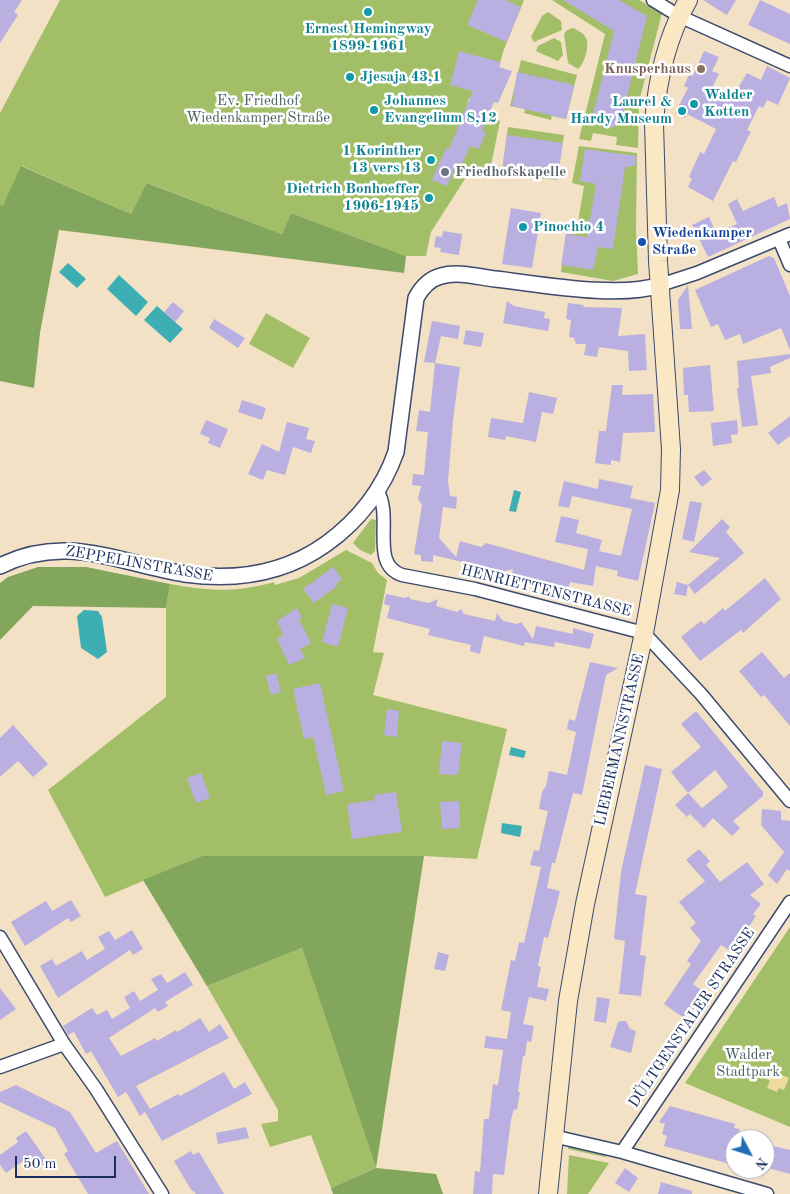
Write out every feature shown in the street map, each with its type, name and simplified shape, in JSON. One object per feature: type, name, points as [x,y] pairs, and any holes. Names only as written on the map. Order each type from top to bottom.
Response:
[{"type":"main road","name":"LIEBERMANNSTRASSE","points":[[548,1194],[568,1001],[585,904],[644,633],[670,490],[671,449],[656,209],[655,100],[664,58],[679,16],[688,0]]},
{"type":"street","points":[[653,0],[679,16],[790,66]]},
{"type":"street","points":[[660,285],[697,273],[785,237],[790,265]]},
{"type":"street","name":"ZEPPELINSTRASSE","points":[[0,566],[35,553],[60,550],[95,553],[200,576],[225,578],[284,568],[319,549],[352,523],[388,473],[396,452],[416,298],[422,288],[433,279],[454,274],[625,291],[641,290],[660,285]]},
{"type":"street","name":"HENRIETTENSTRASSE","points":[[377,490],[382,498],[384,510],[385,561],[396,573],[476,589],[610,622],[644,633],[701,694],[790,801]]},
{"type":"street","name":"DÜLTGENSTALER STRASSE","points":[[622,1152],[790,902]]},
{"type":"street","points":[[0,937],[64,1044],[96,1089],[162,1194]]},
{"type":"street","points":[[0,1067],[64,1044]]},
{"type":"street","points":[[553,1136],[622,1152],[766,1194]]},
{"type":"green space","name":"Ev. Friedhof Wiedenkamper Straße","points":[[60,0],[524,0],[503,52],[489,104],[469,98],[467,106],[500,121],[489,175],[472,168],[431,232],[426,256],[406,256],[291,213],[282,234],[148,183],[131,214],[22,166],[3,205],[0,205],[0,113]]},
{"type":"green space","points":[[552,0],[639,0],[662,13],[639,102],[638,148],[616,145],[617,137],[593,133],[591,141],[579,139],[605,34]]},
{"type":"green space","points":[[548,12],[561,21],[562,30],[534,42],[531,37],[542,16]]},
{"type":"green space","points":[[573,28],[584,35],[587,41],[586,55],[578,69],[568,63],[564,34],[567,30]]},
{"type":"green space","points":[[554,38],[561,42],[563,55],[558,61],[536,51],[538,46]]},
{"type":"green space","points":[[521,60],[577,75],[566,119],[552,116],[551,120],[524,113],[525,109],[510,106]]},
{"type":"green space","points":[[508,127],[564,135],[557,180],[514,175],[514,173],[502,171]]},
{"type":"green space","points":[[579,146],[637,153],[636,229],[638,274],[613,281],[561,272],[566,234],[576,234],[584,186],[572,183]]},
{"type":"green space","points":[[21,166],[131,214],[147,183],[282,234],[291,213],[406,256],[404,273],[59,230],[40,333],[34,388],[0,381],[0,205],[3,205]]},
{"type":"green space","points":[[266,313],[310,338],[293,368],[249,344]]},
{"type":"green space","points":[[371,519],[376,520],[375,551],[371,555],[360,550],[353,543]]},
{"type":"green space","points":[[346,550],[372,563],[378,573],[387,580],[373,652],[384,653],[373,695],[507,729],[477,859],[424,856],[202,856],[105,897],[48,790],[166,697],[166,608],[170,584],[222,590],[260,586],[274,582],[275,585],[299,578]]},
{"type":"green space","points":[[38,567],[86,567],[170,584],[166,608],[33,606],[0,640],[0,583],[8,577]]},
{"type":"green space","points":[[202,856],[424,856],[376,1168],[302,948],[207,986],[143,880]]},
{"type":"green space","name":"Walder Stadtpark","points":[[790,927],[790,1127],[685,1083]]},
{"type":"green space","points":[[302,948],[376,1168],[331,1188],[311,1135],[270,1147],[261,1124],[278,1121],[278,1110],[207,986]]},
{"type":"green space","points":[[569,1141],[608,1153],[605,1157],[568,1149]]},
{"type":"green space","points":[[569,1155],[609,1163],[588,1194],[567,1194]]},
{"type":"green space","points":[[376,1168],[436,1174],[443,1194],[333,1194],[331,1188]]},
{"type":"sand","points":[[770,1070],[789,1078],[784,1090],[779,1088],[777,1092],[767,1088],[770,1081],[767,1079]]},
{"type":"water","points":[[68,263],[86,279],[77,288],[59,272]]},
{"type":"water","points":[[119,275],[148,302],[136,316],[107,289]]},
{"type":"water","points":[[157,306],[183,329],[170,343],[144,320]]},
{"type":"water","points":[[514,490],[521,492],[516,512],[509,511]]},
{"type":"water","points":[[84,610],[98,611],[102,617],[107,652],[98,659],[81,648],[77,616]]},
{"type":"water","points":[[511,747],[526,751],[524,758],[509,755]]},
{"type":"water","points":[[502,823],[522,826],[520,837],[501,833]]},
{"type":"building","points":[[0,0],[22,0],[14,12],[18,15],[0,43]]},
{"type":"building","points":[[478,0],[505,0],[521,7],[507,42],[467,25]]},
{"type":"building","points":[[563,0],[619,0],[647,16],[622,117],[618,117],[614,128],[591,122],[614,31]]},
{"type":"building","points":[[703,0],[736,0],[727,15]]},
{"type":"building","points":[[760,0],[790,14],[790,44],[748,25]]},
{"type":"building","points":[[459,51],[500,62],[499,67],[512,71],[498,103],[494,102],[482,131],[486,133],[479,149],[470,146],[462,164],[458,162],[447,186],[432,180],[446,148],[449,149],[473,91],[450,85]]},
{"type":"building","points":[[704,51],[719,57],[712,71],[719,74],[713,86],[734,95],[747,73],[761,80],[767,66],[790,78],[778,105],[767,100],[763,108],[759,106],[747,130],[751,132],[736,162],[733,161],[713,201],[688,187],[692,179],[689,177],[700,152],[704,154],[716,129],[687,114],[685,118],[675,113],[688,88],[684,86],[689,75],[693,76]]},
{"type":"building","points":[[517,72],[574,85],[566,119],[512,106]]},
{"type":"building","points":[[507,135],[563,143],[557,180],[502,171]]},
{"type":"building","points":[[585,149],[637,156],[635,166],[625,167],[613,249],[598,247],[593,270],[561,265],[566,234],[587,237],[596,184],[580,181]]},
{"type":"building","points":[[774,197],[778,207],[787,203],[790,219],[708,257],[692,225],[709,217],[716,233],[737,224],[728,204],[737,199],[743,211]]},
{"type":"building","name":"Pinochio 4","points":[[511,208],[541,213],[532,268],[502,264]]},
{"type":"building","points":[[443,231],[462,234],[459,255],[440,252],[441,248],[434,247],[436,236],[442,237]]},
{"type":"building","points":[[769,256],[774,258],[790,296],[790,350],[781,328],[743,344],[740,334],[725,340],[718,324],[711,327],[695,290]]},
{"type":"building","points":[[688,285],[692,329],[680,329],[678,300]]},
{"type":"building","points":[[507,301],[514,306],[545,312],[544,318],[550,319],[548,331],[503,323]]},
{"type":"building","points":[[173,302],[184,311],[175,322],[164,312]]},
{"type":"building","points":[[568,303],[584,305],[583,307],[622,308],[618,336],[645,334],[647,370],[629,371],[628,351],[599,347],[597,357],[584,355],[586,344],[576,344],[574,338],[569,337],[571,320],[566,319]]},
{"type":"building","points":[[214,319],[245,338],[238,348],[209,328]]},
{"type":"building","points":[[432,321],[460,326],[458,339],[441,336],[435,363],[424,362]]},
{"type":"building","points":[[466,330],[484,333],[481,347],[463,344]]},
{"type":"building","points":[[790,354],[790,358],[770,367],[771,373],[751,376],[758,425],[742,427],[737,388],[739,388],[737,361]]},
{"type":"building","points":[[435,363],[460,367],[448,481],[450,496],[457,497],[456,509],[443,507],[439,538],[456,557],[460,541],[481,547],[486,543],[584,570],[588,549],[555,542],[561,516],[579,520],[576,533],[602,540],[599,551],[621,556],[632,509],[572,496],[569,508],[558,506],[564,481],[598,489],[599,479],[633,486],[630,498],[655,503],[638,581],[617,576],[618,571],[596,566],[593,586],[570,582],[568,590],[511,577],[513,569],[496,573],[487,568],[433,555],[433,562],[421,561],[421,555],[414,554],[422,505],[418,499],[421,486],[412,485],[413,474],[424,475],[428,432],[416,431],[419,410],[430,412]]},
{"type":"building","points":[[710,365],[714,411],[689,412],[688,395],[684,395],[683,368]]},
{"type":"building","points":[[612,385],[623,385],[622,395],[653,394],[655,432],[623,433],[620,462],[611,460],[611,465],[595,463],[599,431],[606,431]]},
{"type":"building","points":[[529,392],[557,398],[553,414],[542,412],[536,442],[506,436],[505,440],[488,437],[491,418],[523,423]]},
{"type":"building","points":[[242,400],[266,408],[262,420],[238,412]]},
{"type":"building","points":[[790,416],[790,436],[778,445],[768,433]]},
{"type":"building","points":[[206,420],[228,429],[220,448],[208,443],[210,438],[200,434]]},
{"type":"building","points":[[737,420],[738,434],[731,435],[732,443],[713,446],[711,423]]},
{"type":"building","points":[[287,422],[309,428],[306,439],[315,441],[311,453],[293,447],[285,475],[267,470],[263,480],[248,474],[262,444],[279,452]]},
{"type":"building","points":[[704,470],[712,479],[702,487],[694,477]]},
{"type":"building","points":[[690,501],[702,503],[694,542],[682,539]]},
{"type":"building","points":[[722,519],[730,527],[726,532],[744,553],[695,594],[688,585],[720,558],[689,552]]},
{"type":"building","points":[[333,567],[342,579],[336,584],[337,586],[314,603],[303,589]]},
{"type":"building","points":[[765,578],[781,599],[743,633],[741,630],[700,661],[681,637],[701,621],[704,624],[723,608],[725,611]]},
{"type":"building","points":[[677,582],[688,585],[686,596],[674,594]]},
{"type":"building","points":[[386,594],[405,598],[409,596],[410,599],[429,603],[438,599],[436,606],[457,612],[461,609],[464,614],[495,621],[497,613],[503,621],[517,624],[521,622],[533,639],[536,626],[573,634],[573,628],[594,634],[590,649],[555,642],[554,647],[525,642],[524,646],[484,636],[480,654],[470,651],[471,645],[428,635],[430,629],[387,618],[390,606],[384,604]]},
{"type":"building","points":[[332,604],[348,608],[338,647],[322,642]]},
{"type":"building","points":[[297,608],[302,618],[299,620],[311,643],[300,649],[305,658],[289,665],[277,639],[283,635],[277,621]]},
{"type":"building","points":[[762,652],[784,678],[790,673],[790,726],[764,695],[761,697],[739,671]]},
{"type":"building","points":[[590,662],[618,668],[606,675],[582,795],[573,793],[555,863],[552,863],[547,888],[560,891],[548,938],[544,937],[538,966],[541,967],[537,987],[549,989],[546,1001],[529,997],[523,1024],[534,1026],[531,1042],[527,1041],[525,1056],[523,1056],[518,1092],[520,1092],[517,1110],[514,1109],[511,1120],[504,1175],[493,1174],[492,1194],[473,1194],[475,1171],[480,1172],[484,1119],[489,1119],[493,1084],[498,1085],[503,1050],[484,1048],[486,1036],[507,1039],[511,1012],[501,1010],[511,960],[515,961],[519,942],[524,943],[541,867],[530,865],[534,850],[539,851],[548,811],[539,809],[542,792],[546,786],[549,771],[567,775],[576,732],[567,729],[569,719],[575,721]]},
{"type":"building","points":[[276,673],[281,692],[271,695],[266,676]]},
{"type":"building","points":[[320,683],[344,791],[326,795],[313,737],[304,739],[293,689]]},
{"type":"building","points":[[387,709],[399,711],[397,737],[384,735]]},
{"type":"building","points":[[696,711],[763,792],[763,796],[733,821],[740,828],[732,836],[713,818],[704,828],[690,814],[687,817],[675,805],[688,793],[671,772],[701,747],[681,724]],"holes":[[[715,770],[728,787],[702,808],[688,793]]]},
{"type":"building","points":[[13,725],[48,764],[33,777],[18,761],[0,777],[0,738]]},
{"type":"building","points":[[442,741],[462,743],[458,775],[439,774]]},
{"type":"building","points":[[645,765],[662,769],[635,894],[647,896],[640,955],[646,956],[641,996],[619,994],[625,941],[614,939],[621,872]]},
{"type":"building","points":[[201,773],[210,798],[196,803],[187,778]]},
{"type":"building","points":[[396,792],[402,832],[352,839],[347,804],[375,800],[374,795]]},
{"type":"building","points":[[459,801],[460,828],[442,829],[440,802]]},
{"type":"building","points":[[762,809],[781,811],[781,820],[790,821],[790,871],[787,869],[777,884],[768,875],[784,852],[761,825]]},
{"type":"building","points":[[699,849],[710,861],[706,865],[720,882],[747,862],[764,884],[750,895],[761,904],[753,914],[756,916],[732,952],[721,945],[693,984],[702,991],[693,1004],[694,1009],[689,1010],[684,1018],[664,1004],[691,964],[687,961],[701,941],[690,928],[696,923],[679,902],[705,881],[686,860]]},
{"type":"building","points":[[71,900],[81,916],[71,922],[68,918],[25,946],[11,922],[46,901],[52,911]]},
{"type":"building","points":[[132,930],[143,949],[133,955],[130,950],[58,998],[40,966],[52,959],[56,966],[82,951],[87,960],[105,949],[98,937],[109,931],[115,940]]},
{"type":"building","points":[[438,952],[449,955],[445,971],[434,969]]},
{"type":"building","points":[[185,972],[193,985],[165,1002],[168,1006],[158,1012],[155,1008],[109,1038],[121,1056],[155,1038],[157,1041],[176,1030],[177,1032],[200,1018],[209,1032],[220,1024],[229,1038],[136,1086],[150,1109],[178,1094],[180,1096],[224,1072],[234,1089],[245,1082],[252,1094],[162,1141],[145,1112],[140,1116],[126,1092],[118,1097],[91,1051],[86,1054],[74,1032],[68,1035],[63,1026],[92,1008],[97,1015],[107,1010],[112,1019],[130,1008],[124,997],[134,991],[140,1001],[158,990],[151,979],[161,974],[167,983]]},
{"type":"building","points":[[0,988],[16,1009],[0,1020]]},
{"type":"building","points":[[597,997],[610,999],[606,1023],[594,1021]]},
{"type":"building","points":[[626,1021],[630,1029],[636,1031],[631,1053],[610,1047],[618,1022]]},
{"type":"building","points":[[16,1085],[70,1112],[96,1153],[117,1141],[149,1194],[88,1194],[64,1154],[68,1151],[55,1128],[0,1102],[0,1092]]},
{"type":"building","points":[[670,1106],[735,1124],[734,1128],[740,1129],[725,1129],[725,1163],[664,1146],[667,1136],[662,1134],[665,1124],[659,1122]]},
{"type":"building","points":[[246,1127],[249,1138],[218,1144],[216,1133]]},
{"type":"building","points":[[26,1131],[47,1161],[37,1168],[29,1157],[6,1173],[0,1165],[0,1155],[18,1142],[16,1138]]},
{"type":"building","points":[[775,1146],[790,1150],[790,1174],[775,1170]]},
{"type":"building","points":[[191,1151],[193,1155],[199,1152],[224,1194],[196,1194],[190,1188],[174,1161]]},
{"type":"building","points":[[625,1168],[638,1178],[629,1192],[615,1183]]},
{"type":"building","points":[[661,1182],[692,1191],[692,1194],[658,1194]]},
{"type":"place","name":"Ernest Hemingway 1899-1961","points":[[368,12]]},
{"type":"place","name":"Knusperhaus","points":[[701,69]]},
{"type":"place","name":"Jjesaja 43,1","points":[[350,77]]},
{"type":"place","name":"Walder Kotten","points":[[694,104]]},
{"type":"place","name":"Johannes Evangelium 8,12","points":[[374,110]]},
{"type":"place","name":"Laurel & Hardy Museum","points":[[682,111]]},
{"type":"place","name":"1 Korinther 13 vers 13","points":[[431,160]]},
{"type":"place","name":"Friedhofskapelle","points":[[445,172]]},
{"type":"place","name":"Dietrich Bonhoeffer 1906-1945","points":[[429,198]]},
{"type":"place","name":"Pinochio 4","points":[[523,227]]},
{"type":"place","name":"Wiedenkamper Straße","points":[[642,242]]}]
